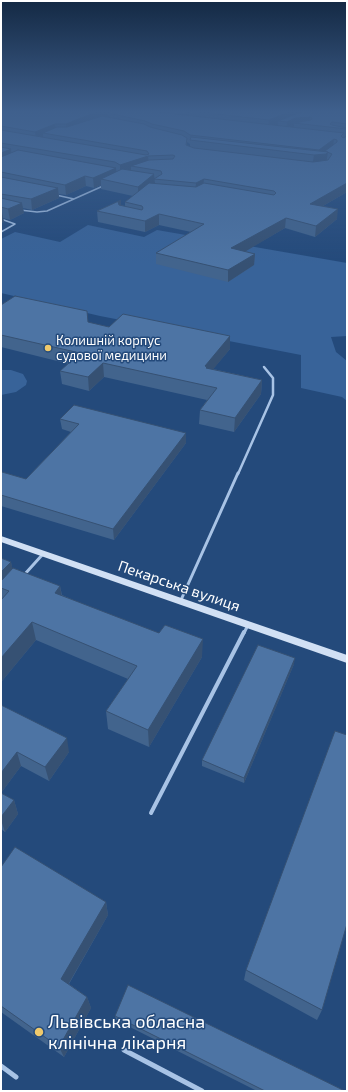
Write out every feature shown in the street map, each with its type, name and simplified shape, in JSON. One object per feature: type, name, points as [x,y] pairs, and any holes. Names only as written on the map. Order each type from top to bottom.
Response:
[{"type":"street","name":"Пекарська вулиця","points":[[1,539],[347,660]]},
{"type":"lane","points":[[14,209],[28,212],[47,211],[106,185]]},
{"type":"lane","points":[[52,194],[74,199]]},
{"type":"lane","points":[[1,218],[10,220],[15,224],[1,232]]},
{"type":"lane","points":[[180,601],[273,395],[272,378],[264,367]]},
{"type":"lane","points":[[23,576],[43,554]]},
{"type":"lane","points":[[151,813],[248,625]]},
{"type":"lane","points":[[124,1050],[202,1091]]},
{"type":"lane","points":[[1,1066],[16,1077]]},
{"type":"shaded area","points":[[88,225],[144,237],[157,230],[347,263],[347,336],[331,337],[336,352],[347,361],[347,401],[342,397],[301,388],[301,355],[100,316],[1,293],[1,239],[15,232],[60,242]]},
{"type":"shaded area","points":[[1,370],[11,370],[23,374],[27,381],[26,385],[16,392],[1,395]]},
{"type":"building","points":[[1,163],[89,163],[116,168],[93,178],[85,176],[65,185],[1,172]]},
{"type":"building","points":[[140,163],[347,163],[347,183],[310,204],[338,209],[316,226],[286,218],[231,248],[255,254],[228,270],[156,253],[204,224],[159,214],[145,221],[97,211],[121,200],[118,202],[119,205],[142,210],[142,206],[125,202],[149,183],[196,187],[204,183],[274,195],[276,193],[274,191],[204,179],[196,183],[154,179],[162,174],[161,171],[131,166]]},
{"type":"building","points":[[122,169],[154,174],[138,187],[101,179]]},
{"type":"building","points":[[1,177],[58,188],[31,199],[1,194]]},
{"type":"building","points":[[1,198],[22,203],[8,209],[1,207]]},
{"type":"building","points":[[15,296],[87,311],[88,322],[109,327],[123,314],[230,336],[205,366],[207,367],[206,368],[262,380],[235,418],[200,410],[217,388],[103,363],[88,377],[60,371],[80,353],[1,335],[1,305]]},
{"type":"building","points":[[74,405],[186,433],[113,529],[1,495],[2,472],[26,479],[79,424],[60,419]]},
{"type":"building","points":[[1,558],[11,562],[1,572]]},
{"type":"building","points":[[13,568],[60,586],[55,593],[159,633],[165,625],[203,639],[148,730],[106,711],[137,666],[32,622],[1,658],[1,600],[9,591],[1,588],[1,581]]},
{"type":"building","points":[[258,645],[295,658],[244,778],[202,760]]},
{"type":"building","points":[[1,705],[67,738],[45,767],[17,752],[1,773]]},
{"type":"building","points":[[335,731],[347,735],[347,924],[322,1010],[246,970]]},
{"type":"building","points":[[1,793],[14,800],[1,817]]},
{"type":"building","points":[[15,847],[106,902],[61,979],[87,997],[59,1047],[1,1006],[1,867]]},
{"type":"building","points":[[128,985],[345,1091],[265,1091],[115,1016]]},
{"type":"place","name":"Колишній корпус судової медицини","points":[[48,348]]},
{"type":"place","name":"Львівська обласна клінічна лікарня","points":[[39,1032]]}]
